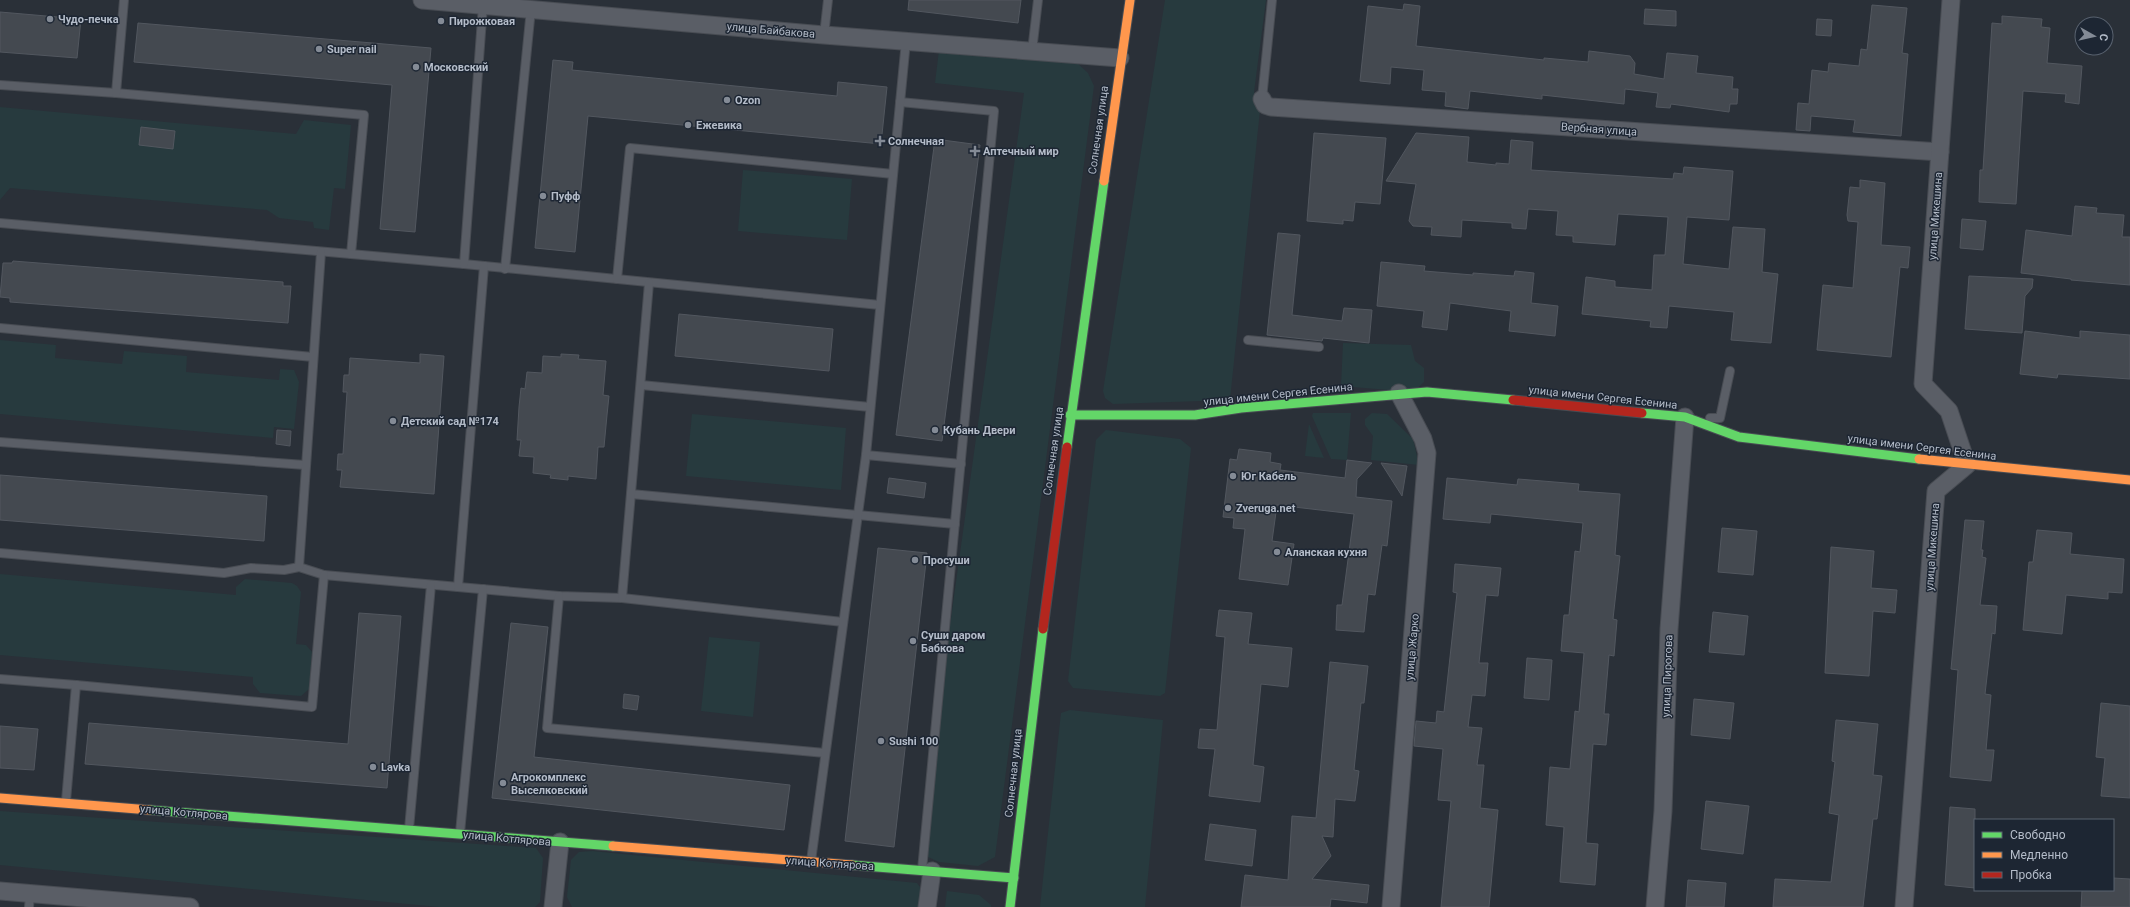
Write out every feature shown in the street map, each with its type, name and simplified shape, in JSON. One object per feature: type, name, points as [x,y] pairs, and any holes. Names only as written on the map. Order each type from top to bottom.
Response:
[{"type":"street","name":"улица Байбакова","points":[[422,0],[483,5],[539,7],[824,35],[1120,58]]},
{"type":"street","name":"Солнечная улица","points":[[1010,907],[1049,574],[1070,415],[1120,58],[1130,0]]},
{"type":"street","name":"улица Микешина","points":[[1904,907],[1936,491],[1967,464],[1949,411],[1923,384],[1951,0]]},
{"type":"street","name":"Вербная улица","points":[[1262,99],[1265,105],[1271,107],[1940,152]]},
{"type":"street","name":"улица имени Сергея Есенина","points":[[1070,415],[1195,415],[1241,408],[1399,393],[1454,394],[1685,417],[1739,438],[1967,464],[2130,480]]},
{"type":"street","name":"улица Жарко","points":[[1391,907],[1427,453],[1423,439],[1399,393]]},
{"type":"street","name":"улица Пирогова","points":[[1655,907],[1663,812],[1669,629],[1685,417]]},
{"type":"street","name":"улица Котлярова","points":[[0,798],[1014,878]]},
{"type":"street","points":[[553,907],[560,842]]},
{"type":"street","points":[[927,871],[927,907]]},
{"type":"street","points":[[0,891],[30,900],[190,907]]},
{"type":"lane","points":[[116,93],[124,0]]},
{"type":"lane","points":[[824,35],[828,0]]},
{"type":"lane","points":[[1032,51],[1038,0]]},
{"type":"lane","points":[[1262,99],[1272,0]]},
{"type":"lane","points":[[464,264],[483,5]]},
{"type":"lane","points":[[505,268],[539,7]]},
{"type":"lane","points":[[811,862],[866,455],[906,41]]},
{"type":"lane","points":[[0,85],[116,93],[364,115],[351,254]]},
{"type":"lane","points":[[900,102],[994,111],[955,524],[927,871]]},
{"type":"lane","points":[[617,279],[630,148],[893,174]]},
{"type":"lane","points":[[0,223],[464,264],[880,305]]},
{"type":"lane","points":[[298,567],[321,252]]},
{"type":"lane","points":[[458,587],[484,266]]},
{"type":"lane","points":[[622,598],[649,283]]},
{"type":"lane","points":[[0,328],[313,357]]},
{"type":"lane","points":[[1248,340],[1319,347]]},
{"type":"lane","points":[[1685,417],[1720,418],[1730,371]]},
{"type":"lane","points":[[641,385],[870,406]]},
{"type":"lane","points":[[0,442],[305,465]]},
{"type":"lane","points":[[866,455],[961,464]]},
{"type":"lane","points":[[631,494],[955,524]]},
{"type":"lane","points":[[0,554],[224,573],[251,568],[284,570],[298,567],[324,575],[559,596],[622,598],[843,622]]},
{"type":"lane","points":[[0,679],[312,707],[324,575]]},
{"type":"lane","points":[[408,830],[431,585]]},
{"type":"lane","points":[[460,834],[483,590]]},
{"type":"lane","points":[[559,596],[547,728],[825,753]]},
{"type":"lane","points":[[66,803],[76,685]]},
{"type":"green space","points":[[1165,0],[1266,0],[1254,92],[1260,110],[1230,400],[1113,404],[1105,398],[1103,391]]},
{"type":"green space","points":[[939,50],[1075,61],[1088,73],[1094,86],[995,857],[978,866],[939,862],[928,857],[920,841],[1024,93],[935,83]]},
{"type":"green space","points":[[0,107],[296,134],[304,120],[351,125],[345,189],[334,188],[329,230],[314,228],[313,222],[279,218],[267,210],[10,188],[0,200]]},
{"type":"green space","points":[[743,170],[852,179],[847,240],[738,231]]},
{"type":"green space","points":[[0,340],[56,345],[55,358],[122,364],[124,351],[187,356],[186,372],[279,380],[280,369],[294,370],[299,382],[294,429],[274,427],[273,438],[0,414]]},
{"type":"green space","points":[[1343,343],[1411,345],[1415,361],[1424,368],[1424,382],[1413,392],[1341,386]]},
{"type":"green space","points":[[1313,413],[1351,413],[1347,460],[1331,459],[1312,416]]},
{"type":"green space","points":[[1372,413],[1387,414],[1413,439],[1419,465],[1371,460],[1373,436],[1365,425],[1365,419]]},
{"type":"green space","points":[[692,414],[846,428],[841,490],[686,476]]},
{"type":"green space","points":[[1309,424],[1324,458],[1305,456]]},
{"type":"green space","points":[[1106,430],[1180,439],[1191,448],[1165,693],[1160,696],[1073,688],[1068,681],[1096,440]]},
{"type":"green space","points":[[0,574],[236,595],[236,587],[245,579],[292,583],[297,586],[301,592],[296,644],[306,645],[312,652],[309,689],[301,696],[260,693],[253,684],[253,677],[0,655]]},
{"type":"green space","points":[[709,637],[760,642],[753,717],[701,711]]},
{"type":"green space","points":[[1070,710],[1163,720],[1145,907],[1040,907],[1061,713]]},
{"type":"green space","points":[[0,811],[536,848],[543,858],[540,902],[535,907],[439,907],[0,865]]},
{"type":"green space","points":[[592,851],[917,883],[922,890],[920,907],[572,907],[567,897],[571,860],[579,852]]},
{"type":"green space","points":[[947,891],[979,895],[991,905],[991,907],[945,907]]},
{"type":"building","points":[[909,0],[1021,0],[1018,23],[908,10]]},
{"type":"building","points":[[1404,4],[1420,6],[1416,46],[1544,60],[1544,58],[1588,62],[1589,51],[1630,56],[1635,63],[1634,74],[1664,79],[1667,53],[1698,56],[1696,73],[1733,77],[1732,89],[1738,89],[1737,104],[1730,104],[1729,112],[1671,104],[1670,108],[1656,107],[1658,93],[1625,89],[1624,104],[1542,95],[1542,99],[1470,91],[1468,109],[1445,106],[1446,92],[1422,90],[1424,70],[1391,67],[1390,84],[1360,81],[1368,6],[1403,10]]},
{"type":"building","points":[[1872,5],[1907,8],[1902,53],[1908,54],[1901,136],[1853,132],[1855,120],[1811,116],[1810,131],[1796,130],[1798,103],[1809,104],[1812,70],[1828,72],[1829,63],[1859,66],[1861,49],[1867,50]]},
{"type":"building","points":[[1645,9],[1676,11],[1676,26],[1644,24]]},
{"type":"building","points":[[0,12],[81,19],[77,58],[0,52]]},
{"type":"building","points":[[2002,16],[2042,19],[2041,27],[2050,28],[2047,63],[2082,66],[2079,104],[2065,102],[2066,94],[2023,91],[2016,204],[1979,202],[1980,170],[1983,170],[1992,23],[2002,24]]},
{"type":"building","points":[[1817,19],[1832,20],[1831,36],[1816,35]]},
{"type":"building","points":[[138,23],[431,48],[415,232],[380,229],[392,85],[134,62]]},
{"type":"building","points":[[553,60],[573,62],[572,70],[837,96],[838,82],[887,87],[881,144],[588,116],[575,252],[535,248]]},
{"type":"building","points":[[141,127],[175,131],[173,149],[139,145]]},
{"type":"building","points":[[1314,133],[1386,138],[1380,204],[1355,202],[1353,221],[1343,220],[1343,224],[1307,221]]},
{"type":"building","points":[[1416,133],[1469,137],[1467,162],[1496,165],[1496,163],[1509,164],[1511,140],[1533,142],[1531,170],[1673,179],[1674,173],[1683,174],[1684,167],[1733,171],[1729,220],[1687,217],[1683,264],[1729,269],[1733,227],[1765,229],[1762,272],[1778,274],[1771,343],[1731,340],[1734,312],[1669,306],[1667,328],[1650,327],[1651,321],[1582,314],[1586,277],[1615,281],[1615,287],[1652,290],[1654,255],[1665,255],[1668,217],[1618,214],[1615,245],[1573,242],[1573,236],[1556,235],[1558,211],[1528,209],[1526,229],[1512,228],[1512,223],[1462,220],[1461,237],[1431,235],[1432,227],[1413,226],[1409,221],[1416,184],[1386,181]]},
{"type":"building","points":[[935,139],[980,145],[942,441],[896,435]]},
{"type":"building","points":[[1860,180],[1885,183],[1881,245],[1910,247],[1908,268],[1900,267],[1891,357],[1817,350],[1823,285],[1853,288],[1858,222],[1848,221],[1847,215],[1850,187],[1860,188]]},
{"type":"building","points":[[2075,206],[2097,208],[2096,213],[2124,215],[2122,237],[2130,237],[2130,285],[2071,280],[2021,273],[2026,230],[2072,236]]},
{"type":"building","points":[[1962,219],[1986,221],[1983,250],[1960,248]]},
{"type":"building","points":[[1278,233],[1300,235],[1292,315],[1342,321],[1344,308],[1372,310],[1369,343],[1323,338],[1322,341],[1267,335]]},
{"type":"building","points":[[13,261],[283,282],[283,286],[291,286],[288,323],[10,302],[10,298],[0,297],[3,263],[12,263]]},
{"type":"building","points":[[1381,262],[1425,266],[1424,271],[1473,275],[1473,273],[1514,276],[1515,271],[1534,273],[1531,303],[1558,306],[1555,336],[1509,331],[1511,311],[1450,303],[1447,330],[1422,327],[1424,311],[1377,306]]},
{"type":"building","points":[[1969,276],[2033,279],[2032,288],[2025,296],[2022,333],[1965,329]]},
{"type":"building","points":[[679,314],[833,329],[829,371],[675,356]]},
{"type":"building","points":[[2025,331],[2080,338],[2080,331],[2130,335],[2130,379],[2058,374],[2057,378],[2020,374]]},
{"type":"building","points":[[420,354],[444,356],[434,494],[340,487],[342,470],[337,470],[338,454],[343,454],[347,392],[343,392],[344,375],[349,375],[350,358],[420,363]]},
{"type":"building","points":[[561,354],[579,355],[578,359],[606,361],[603,395],[609,396],[604,447],[598,447],[596,479],[568,476],[568,480],[550,478],[551,475],[533,473],[534,457],[519,456],[521,440],[517,440],[519,407],[521,388],[525,389],[527,372],[542,373],[543,356],[561,357]]},
{"type":"building","points":[[277,430],[291,431],[290,446],[276,444]]},
{"type":"building","points":[[1239,449],[1271,453],[1270,462],[1281,464],[1280,470],[1345,478],[1347,460],[1372,463],[1357,479],[1356,497],[1392,501],[1387,546],[1382,545],[1375,595],[1368,594],[1364,632],[1336,630],[1337,605],[1342,605],[1354,514],[1277,505],[1272,541],[1294,544],[1288,585],[1239,579],[1245,529],[1233,528],[1234,518],[1223,517],[1230,459],[1237,460]]},
{"type":"building","points":[[1381,463],[1407,466],[1402,496]]},
{"type":"building","points":[[0,475],[267,496],[264,541],[0,520]]},
{"type":"building","points":[[889,478],[926,483],[924,498],[887,493]]},
{"type":"building","points":[[1447,478],[1517,485],[1518,479],[1579,484],[1578,491],[1620,494],[1615,555],[1620,556],[1613,619],[1617,620],[1614,656],[1609,655],[1604,714],[1609,714],[1606,745],[1593,744],[1586,843],[1598,844],[1595,885],[1560,882],[1564,827],[1546,825],[1550,767],[1570,769],[1575,711],[1579,712],[1584,653],[1561,651],[1564,615],[1569,615],[1575,551],[1580,552],[1583,523],[1491,514],[1490,523],[1443,519]]},
{"type":"building","points":[[1965,520],[1984,521],[1981,550],[1983,550],[1982,557],[1986,558],[1980,605],[1997,606],[1995,634],[1992,633],[1985,694],[1991,695],[1986,750],[1994,750],[1991,781],[1950,777],[1958,670],[1951,669]]},
{"type":"building","points":[[1722,528],[1757,531],[1753,575],[1718,572]]},
{"type":"building","points":[[2037,530],[2072,533],[2070,554],[2124,559],[2122,593],[2108,592],[2108,599],[2066,595],[2062,634],[2023,630],[2029,562],[2033,562]]},
{"type":"building","points":[[1831,547],[1874,551],[1871,588],[1897,590],[1895,613],[1873,611],[1869,676],[1825,673]]},
{"type":"building","points":[[878,548],[927,553],[894,847],[845,841]]},
{"type":"building","points":[[1455,564],[1501,568],[1498,596],[1486,595],[1479,663],[1488,663],[1485,696],[1472,695],[1468,727],[1482,728],[1477,765],[1484,765],[1480,808],[1498,810],[1489,907],[1441,907],[1451,801],[1438,800],[1443,749],[1414,746],[1416,721],[1436,723],[1437,711],[1444,712],[1457,593],[1453,592]]},
{"type":"building","points":[[1219,610],[1252,613],[1248,644],[1292,648],[1288,687],[1261,684],[1253,765],[1264,767],[1260,802],[1209,796],[1215,749],[1198,748],[1200,729],[1217,730],[1225,637],[1216,636]]},
{"type":"building","points":[[1713,612],[1748,616],[1744,655],[1709,652]]},
{"type":"building","points":[[359,613],[401,616],[387,788],[85,764],[89,723],[348,744]]},
{"type":"building","points":[[511,623],[548,627],[534,757],[790,785],[784,830],[492,798]]},
{"type":"building","points":[[1527,658],[1552,660],[1549,700],[1524,698]]},
{"type":"building","points":[[1330,662],[1368,666],[1364,703],[1361,703],[1354,770],[1359,771],[1355,801],[1335,799],[1333,837],[1322,836],[1331,856],[1312,879],[1369,885],[1367,903],[1331,899],[1330,907],[1241,907],[1245,875],[1288,880],[1292,816],[1316,818]]},
{"type":"building","points":[[624,694],[639,696],[637,710],[623,708]]},
{"type":"building","points":[[1694,699],[1734,703],[1730,739],[1691,735]]},
{"type":"building","points":[[2101,703],[2130,706],[2130,798],[2101,796],[2105,758],[2096,757]]},
{"type":"building","points":[[1836,720],[1878,724],[1873,775],[1882,776],[1877,819],[1873,819],[1863,907],[1773,907],[1775,879],[1831,882],[1839,815],[1829,813],[1835,762],[1832,761]]},
{"type":"building","points":[[0,726],[38,729],[34,770],[0,768]]},
{"type":"building","points":[[1706,801],[1749,806],[1743,854],[1701,849]]},
{"type":"building","points":[[1950,807],[1975,809],[1974,888],[1945,885]]},
{"type":"building","points":[[1210,824],[1256,830],[1252,866],[1205,860]]},
{"type":"building","points":[[2114,878],[2130,879],[2130,907],[2081,907],[2082,891],[2114,891]]},
{"type":"building","points":[[1688,880],[1726,883],[1724,907],[1686,907]]},
{"type":"traffic: fast","points":[[1067,447],[1104,181]]},
{"type":"traffic: fast","points":[[1070,415],[1195,415],[1241,408],[1427,392],[1513,400]]},
{"type":"traffic: fast","points":[[1642,413],[1685,417],[1739,437],[1919,459]]},
{"type":"traffic: fast","points":[[1010,907],[1043,629]]},
{"type":"traffic: fast","points":[[150,810],[613,846]]},
{"type":"traffic: fast","points":[[852,865],[1014,878]]},
{"type":"traffic: slow","points":[[1104,181],[1130,0]]},
{"type":"traffic: slow","points":[[1919,459],[2130,480]]},
{"type":"traffic: slow","points":[[0,798],[150,810]]},
{"type":"traffic: slow","points":[[613,846],[852,865]]},
{"type":"traffic: jam","points":[[1513,400],[1642,413]]},
{"type":"traffic: jam","points":[[1043,629],[1067,447]]},
{"type":"place","name":"Чудо-печка","points":[[50,19]]},
{"type":"place","name":"Пирожковая","points":[[441,21]]},
{"type":"place","name":"Super nail","points":[[319,49]]},
{"type":"place","name":"Московский","points":[[416,67]]},
{"type":"place","name":"Ozon","points":[[727,100]]},
{"type":"place","name":"Ежевика","points":[[688,125]]},
{"type":"place","name":"Солнечная","points":[[880,141]]},
{"type":"place","name":"Аптечный мир","points":[[975,151]]},
{"type":"place","name":"Пуфф","points":[[543,196]]},
{"type":"place","name":"Детский сад №174","points":[[393,421]]},
{"type":"place","name":"Кубань Двери","points":[[935,430]]},
{"type":"place","name":"Юг Кабель","points":[[1233,476]]},
{"type":"place","name":"Zveruga.net","points":[[1228,508]]},
{"type":"place","name":"Аланская кухня","points":[[1277,552]]},
{"type":"place","name":"Просуши","points":[[915,560]]},
{"type":"place","name":"Суши даром Бабкова","points":[[913,641]]},
{"type":"place","name":"Sushi 100","points":[[881,741]]},
{"type":"place","name":"Lavka","points":[[373,767]]},
{"type":"place","name":"Агрокомплекс Выселковский","points":[[503,783]]}]
